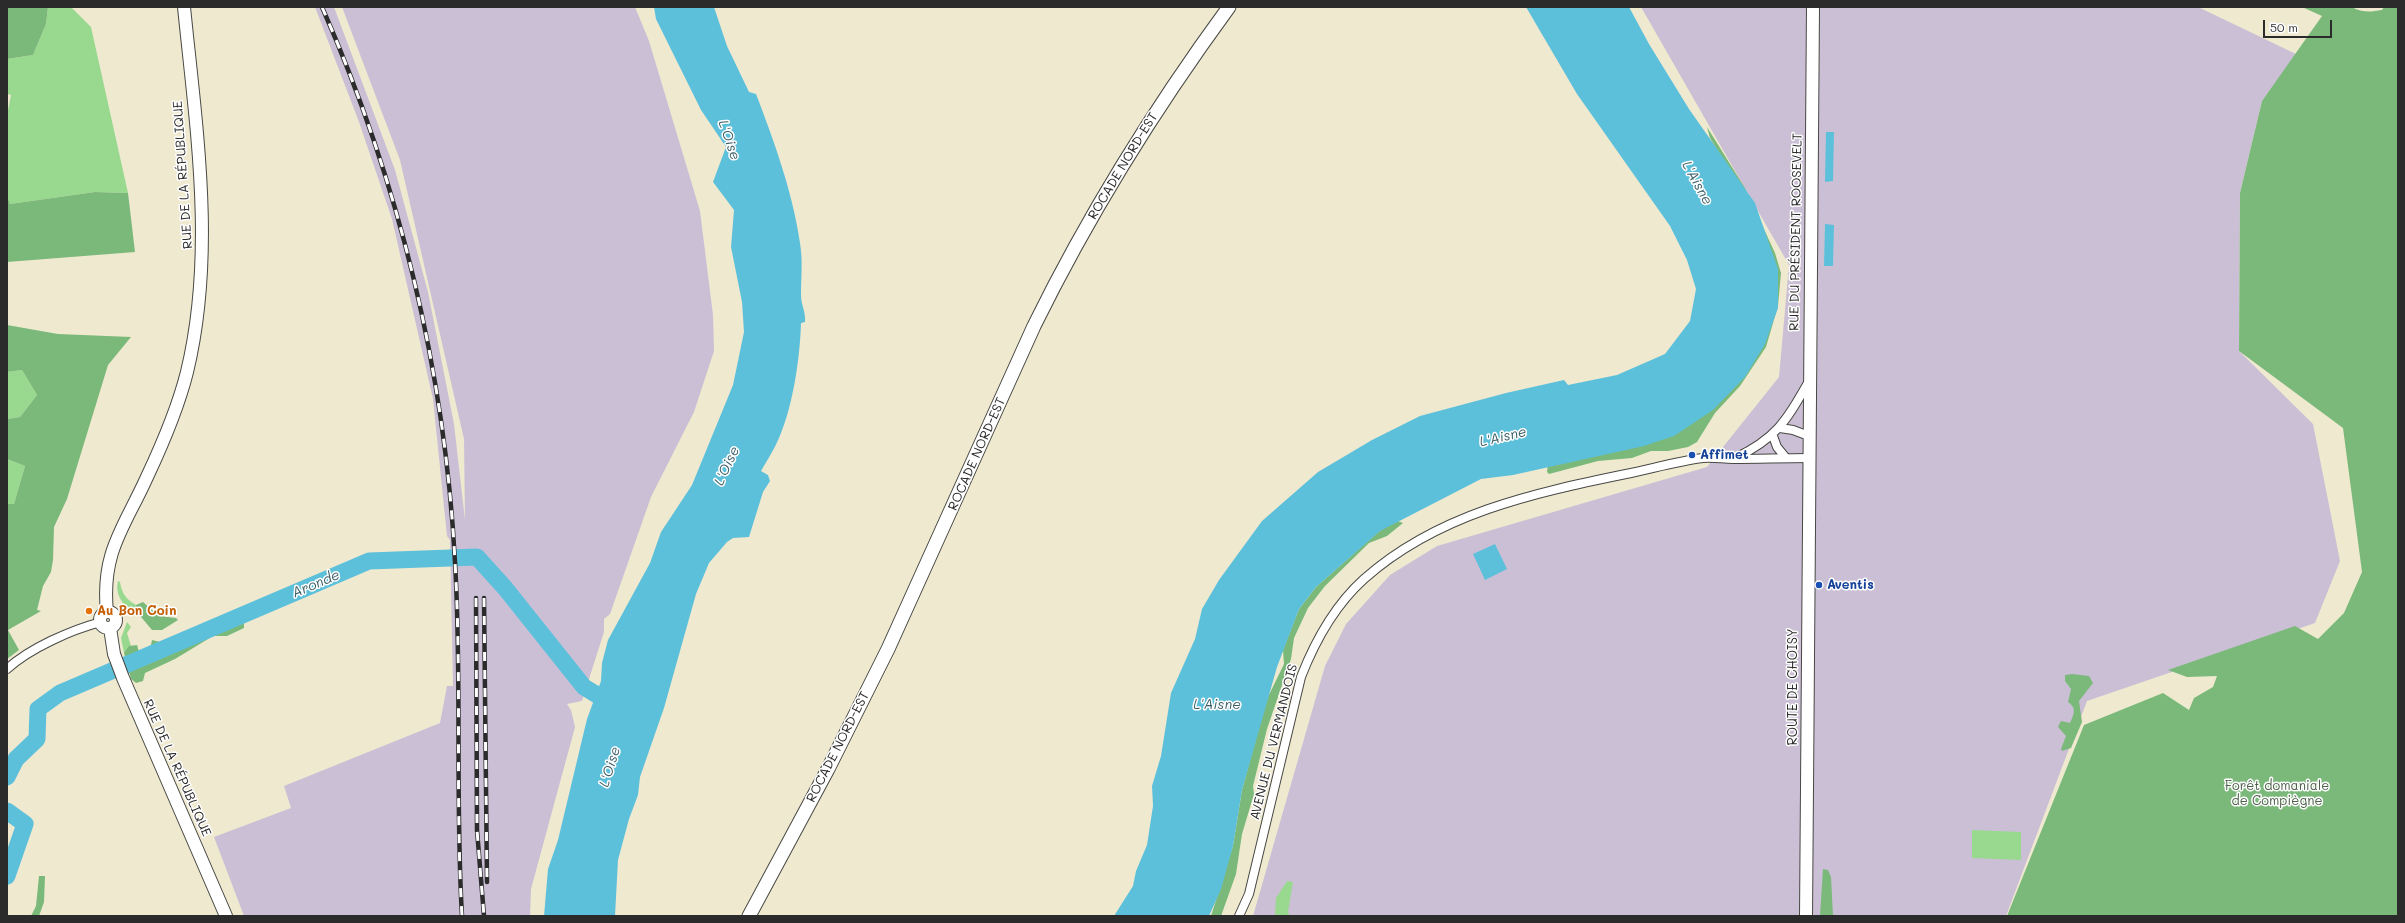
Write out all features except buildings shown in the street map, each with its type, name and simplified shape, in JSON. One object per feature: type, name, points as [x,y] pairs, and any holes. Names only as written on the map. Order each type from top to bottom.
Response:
[{"type":"main road","name":"RUE DE LA RÉPUBLIQUE","points":[[184,7],[201,199],[202,259],[200,294],[187,371],[174,415],[146,479],[115,541],[109,557],[106,577],[106,621],[123,678],[226,916]]},
{"type":"main road","name":"ROCADE NORD-EST","points":[[749,916],[828,769],[888,649],[947,524],[1027,340],[1058,277],[1100,200],[1165,97],[1229,7]]},
{"type":"main road","name":"RUE DU PRÉSIDENT ROOSEVELT","points":[[1809,458],[1813,7]]},
{"type":"main road","name":"ROUTE DE CHOISY","points":[[1806,916],[1809,458]]},
{"type":"street","points":[[1732,459],[1758,447],[1773,436],[1780,428],[1809,382]]},
{"type":"street","points":[[1780,428],[1794,430],[1809,436]]},
{"type":"street","points":[[1773,436],[1777,448],[1786,458]]},
{"type":"street","name":"AVENUE DU VERMANDOIS","points":[[1239,916],[1249,894],[1301,677],[1311,652],[1324,628],[1339,606],[1363,580],[1391,557],[1421,539],[1473,514],[1555,488],[1703,458],[1809,458]]},
{"type":"street","points":[[7,668],[38,648],[106,621]]},
{"type":"shaded area","points":[[315,7],[334,7],[395,170],[428,292],[454,424],[465,520],[464,439],[400,160],[342,7],[635,7],[649,41],[700,211],[713,315],[714,351],[694,412],[651,497],[610,614],[604,619],[604,632],[582,701],[567,704],[571,710],[575,727],[531,889],[530,916],[244,916],[214,837],[291,808],[284,786],[440,723],[447,686],[453,686],[450,540],[447,536],[433,399],[392,219],[359,122]]},
{"type":"shaded area","points":[[1641,7],[2198,7],[2296,54],[2262,101],[2240,193],[2239,351],[2313,424],[2340,561],[2315,623],[2087,701],[2006,916],[1253,916],[1325,666],[1346,624],[1390,575],[1437,546],[1707,467],[1779,377],[1789,265]]},
{"type":"green space","points":[[7,7],[48,7],[46,24],[33,55],[7,59]]},
{"type":"green space","points":[[48,7],[71,7],[91,27],[128,193],[95,192],[10,204],[7,196],[7,115],[11,95],[7,94],[7,59],[33,55],[46,24]]},
{"type":"green space","name":"Forêt domaniale de Compiègne","points":[[2302,7],[2352,7],[2370,12],[2382,10],[2384,7],[2398,7],[2398,916],[2007,916],[2084,725],[2163,693],[2189,710],[2194,698],[2213,687],[2217,676],[2187,677],[2168,670],[2295,626],[2318,639],[2344,613],[2362,572],[2343,428],[2239,351],[2240,193],[2262,101],[2322,16]]},
{"type":"green space","points":[[1707,127],[1745,188],[1775,253],[1781,273],[1778,306],[1766,347],[1740,386],[1715,413],[1697,442],[1688,447],[1668,451],[1651,451],[1632,458],[1598,461],[1549,474],[1547,472],[1548,463],[1661,436],[1734,178],[1710,138]]},
{"type":"green space","points":[[95,192],[128,193],[135,252],[7,262],[7,196],[10,204]]},
{"type":"green space","points":[[7,325],[58,334],[131,337],[108,365],[67,499],[54,527],[51,572],[43,586],[37,610],[41,611],[8,630],[19,650],[7,659],[7,504],[14,504],[25,466],[7,459],[7,419],[20,417],[37,395],[22,370],[7,372]]},
{"type":"green space","points":[[22,370],[37,395],[20,417],[7,419],[7,372]]},
{"type":"green space","points":[[7,459],[25,466],[14,504],[7,504]]},
{"type":"green space","points":[[1393,519],[1403,523],[1387,536],[1369,543],[1325,586],[1308,608],[1294,638],[1291,659],[1267,729],[1253,786],[1254,794],[1242,834],[1236,874],[1221,916],[1211,916],[1233,846],[1242,790],[1266,701],[1284,664],[1283,650],[1299,609],[1316,587]]},
{"type":"green space","points":[[118,581],[120,582],[125,596],[136,605],[136,611],[128,610],[121,600],[117,589]]},
{"type":"green space","points":[[143,602],[159,616],[176,618],[178,620],[162,630],[152,630],[136,611],[136,605]]},
{"type":"green space","points":[[235,611],[244,615],[244,628],[227,636],[213,636],[175,659],[145,673],[143,681],[136,683],[131,679],[124,653],[129,646],[137,645],[142,662],[146,662],[153,653],[151,645],[152,640],[164,643],[167,653],[181,647],[207,623]]},
{"type":"green space","points":[[127,622],[131,627],[127,633],[131,646],[124,653],[121,638]]},
{"type":"green space","points":[[2072,674],[2089,676],[2093,683],[2079,701],[2082,722],[2071,748],[2062,751],[2061,749],[2066,736],[2058,727],[2061,721],[2070,723],[2074,711],[2071,704],[2068,702],[2071,689],[2065,681],[2065,675]]},
{"type":"green space","points":[[1972,830],[2021,832],[2021,860],[1972,858]]},
{"type":"green space","points":[[1823,869],[1828,870],[1831,877],[1833,916],[1820,916]]},
{"type":"green space","points":[[39,876],[45,876],[44,902],[39,916],[31,916],[36,906]]},
{"type":"green space","points":[[1287,881],[1293,882],[1288,912],[1290,916],[1275,916],[1276,898]]},
{"type":"water","name":"L'Oise","points":[[654,7],[714,7],[727,46],[749,92],[756,94],[782,167],[793,205],[801,250],[801,295],[805,322],[801,323],[799,351],[792,397],[784,425],[777,442],[761,471],[768,475],[770,481],[763,492],[749,537],[733,538],[727,542],[709,563],[696,594],[664,708],[640,777],[638,795],[629,819],[618,860],[615,916],[544,916],[548,869],[558,840],[587,719],[601,681],[602,663],[608,640],[650,563],[661,532],[692,485],[733,385],[744,332],[742,302],[731,247],[734,210],[713,182],[726,147],[701,110],[656,19]]},
{"type":"water","name":"L'Aisne","points":[[1526,7],[1629,7],[1649,44],[1689,109],[1755,203],[1778,269],[1778,308],[1765,344],[1745,377],[1713,410],[1674,436],[1644,446],[1513,475],[1481,479],[1380,531],[1316,587],[1299,609],[1277,667],[1242,790],[1233,846],[1221,889],[1209,916],[1114,916],[1133,886],[1136,871],[1147,845],[1153,806],[1152,786],[1161,756],[1171,693],[1195,639],[1202,609],[1219,580],[1262,521],[1318,472],[1372,440],[1420,416],[1506,393],[1564,380],[1568,385],[1617,375],[1665,354],[1690,321],[1696,289],[1687,260],[1670,226],[1577,94]]},
{"type":"water","points":[[1826,132],[1834,132],[1833,181],[1825,182]]},
{"type":"water","points":[[1825,224],[1834,225],[1833,266],[1824,266]]},
{"type":"water","points":[[1495,544],[1507,569],[1485,580],[1473,554]]},
{"type":"waterway","name":"Aronde","points":[[7,777],[16,759],[37,739],[38,709],[60,693],[369,561],[477,557],[505,588],[584,687],[615,706]]},
{"type":"waterway","name":"Aronde","points":[[7,811],[25,824],[7,876]]},
{"type":"railway","points":[[322,7],[349,73],[374,141],[395,209],[414,278],[429,349],[441,419],[450,490],[457,606],[459,828],[462,916]]},
{"type":"railway","points":[[476,598],[477,830],[484,916]]},
{"type":"railway","points":[[484,598],[487,882]]},
{"type":"place","name":"Affimet","points":[[1692,455]]},
{"type":"place","name":"Aventis","points":[[1819,585]]},
{"type":"place","name":"Au Bon Coin","points":[[89,611]]}]
